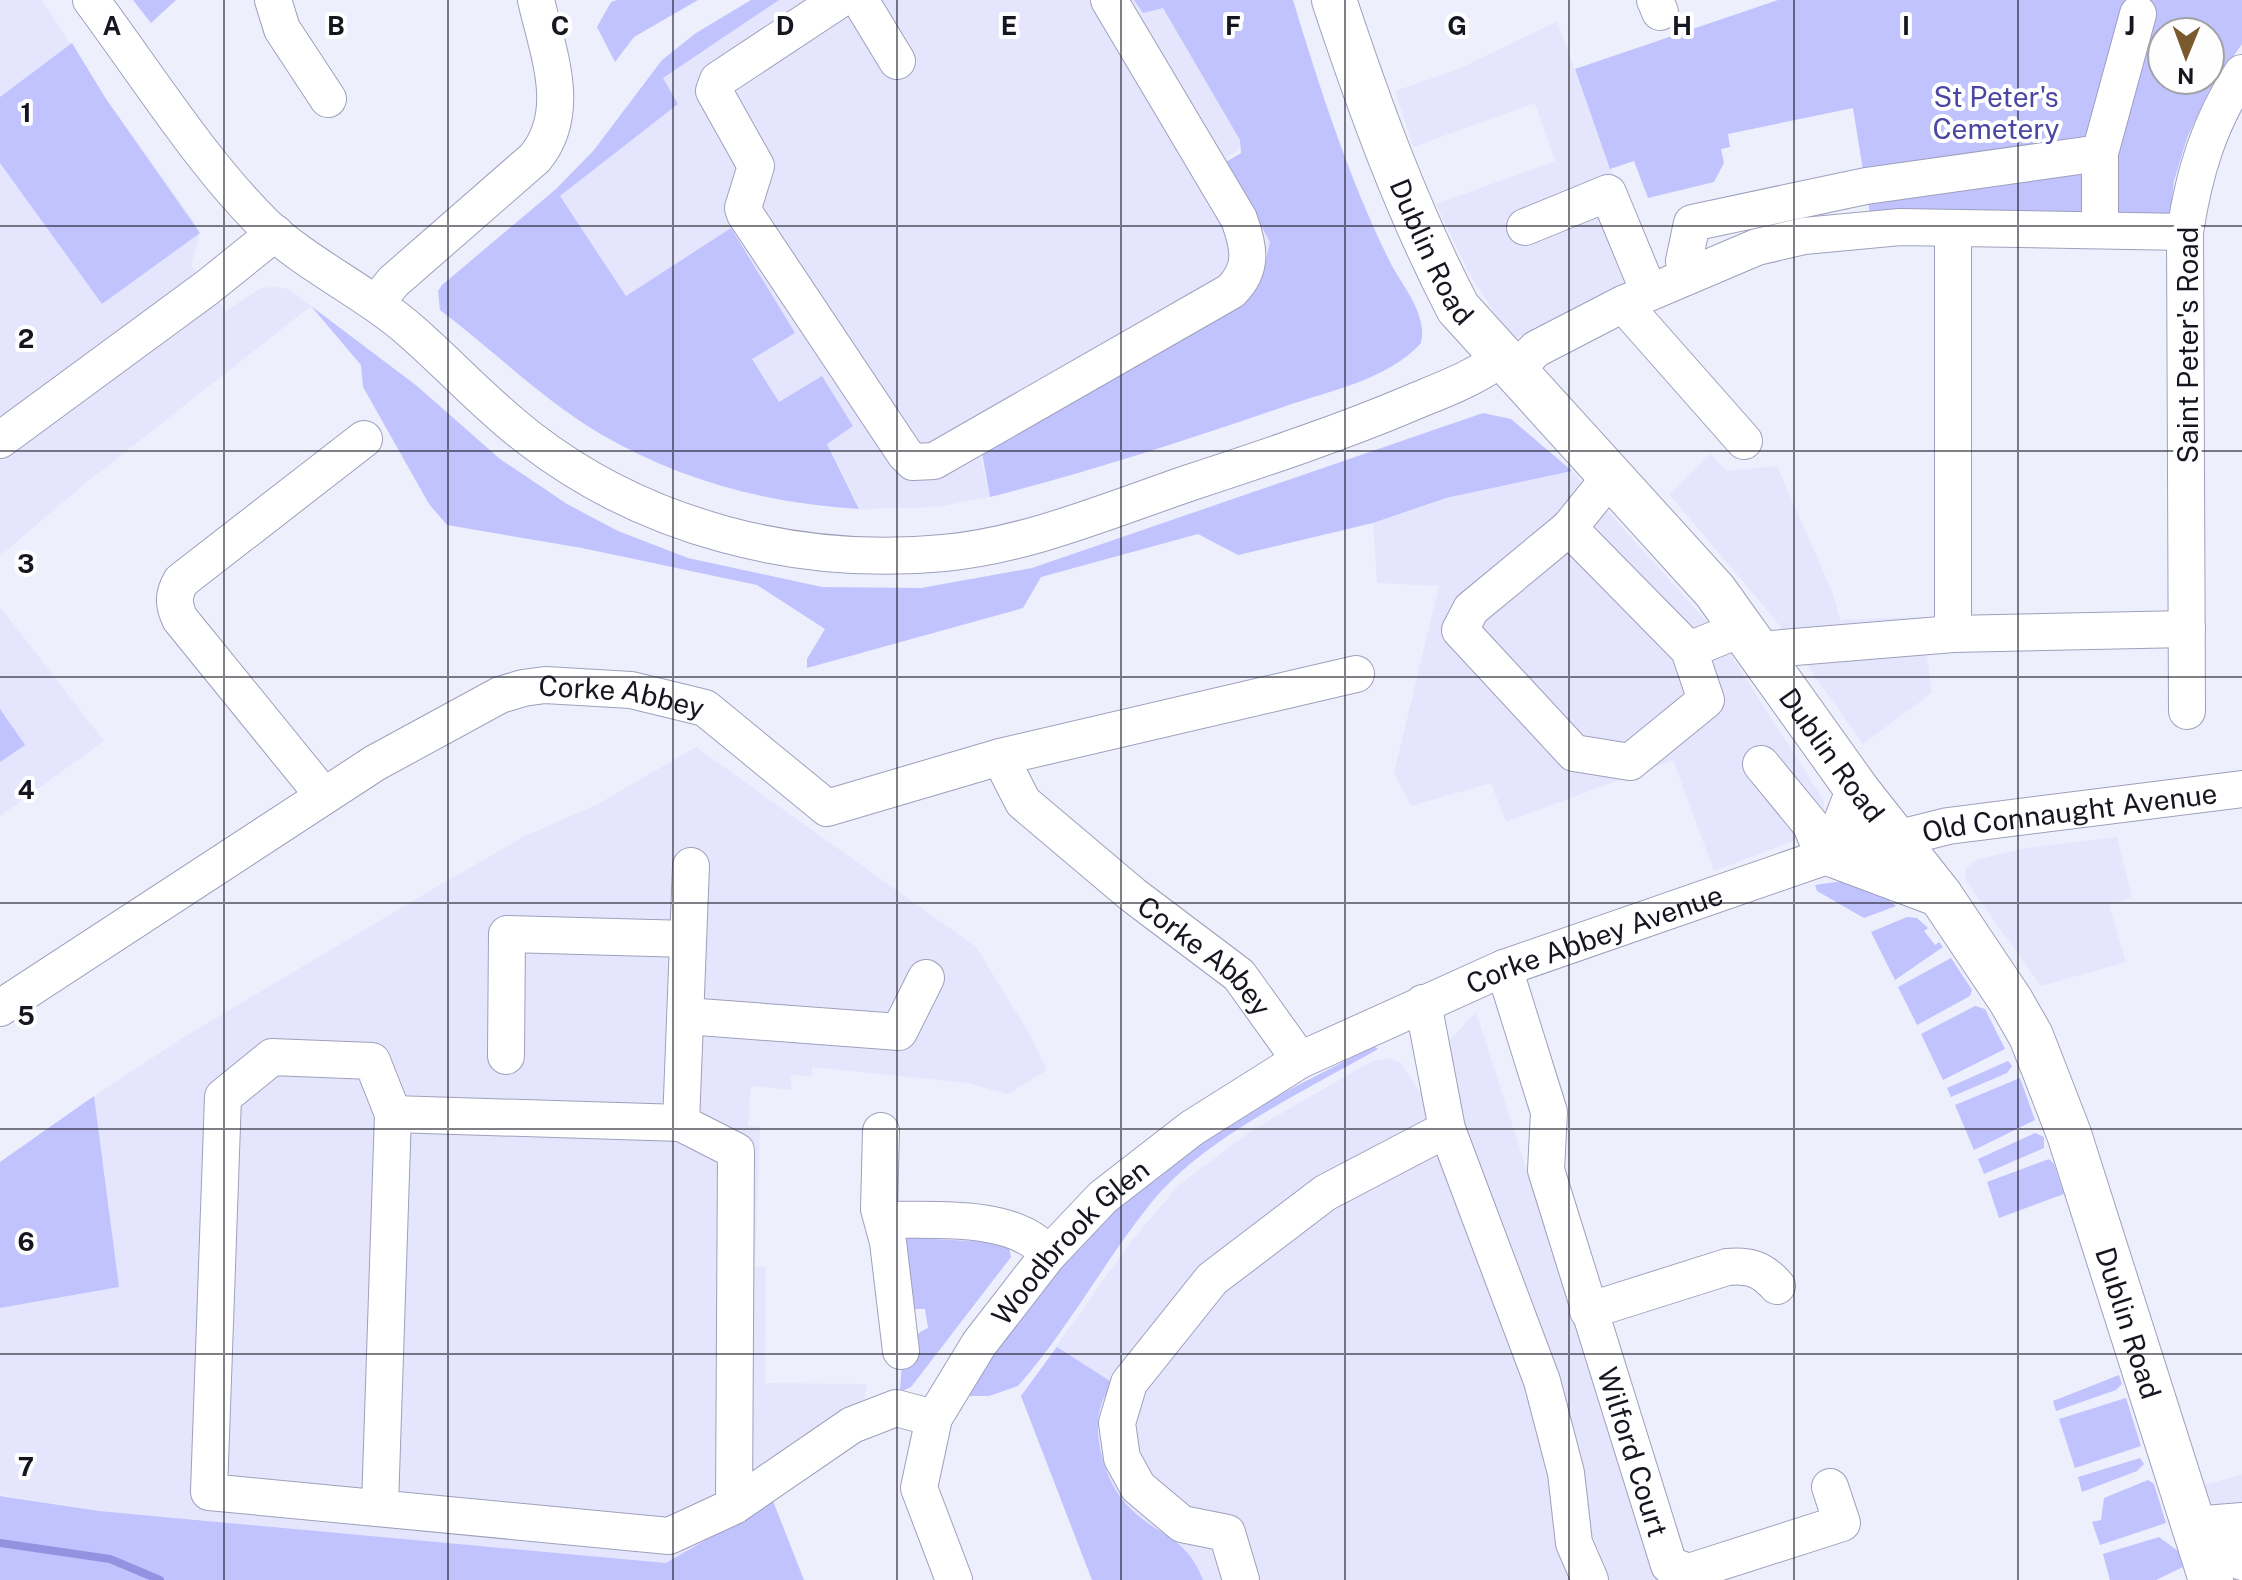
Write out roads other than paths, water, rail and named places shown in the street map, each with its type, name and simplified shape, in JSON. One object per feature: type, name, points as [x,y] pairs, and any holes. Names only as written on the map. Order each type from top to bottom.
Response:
[{"type":"main road","name":"Dublin Road","points":[[1334,0],[1393,162],[1434,263],[1458,308],[1506,365],[1685,554],[1751,639],[1858,791],[1940,895],[2011,1001],[2055,1092],[2222,1524],[2211,1580]]},
{"type":"main road","points":[[1858,791],[1828,856],[1940,895]]},
{"type":"street","points":[[91,0],[222,175],[275,233],[377,302],[488,405],[579,473],[644,506],[712,533],[789,549],[872,556],[946,553],[1016,540],[1382,415],[1506,365],[1636,298],[1757,247],[1804,236],[1900,227],[2185,232]]},
{"type":"street","points":[[273,0],[282,29],[328,99]]},
{"type":"street","points":[[377,302],[393,282],[535,158],[550,137],[557,107],[536,0]]},
{"type":"street","points":[[839,0],[718,80],[714,91],[756,166],[743,208],[745,214],[905,454],[913,462],[924,464],[977,438],[1231,291],[1245,272],[1250,254],[1239,219],[1109,0]]},
{"type":"street","points":[[860,0],[897,61]]},
{"type":"street","points":[[2100,224],[2100,153],[2138,14]]},
{"type":"street","name":"Saint Peter's Road","points":[[2187,711],[2185,232],[2193,180],[2210,129],[2242,73]]},
{"type":"street","points":[[1688,276],[1684,261],[1692,223],[1866,186],[2100,153]]},
{"type":"street","points":[[1525,227],[1608,193],[1636,298],[1744,441]]},
{"type":"street","points":[[1953,230],[1953,634]]},
{"type":"street","points":[[0,440],[208,287],[275,233]]},
{"type":"street","points":[[323,795],[180,619],[175,607],[175,592],[181,581],[364,439]]},
{"type":"street","points":[[1569,528],[1689,650],[1706,700],[1630,762],[1574,753],[1460,630],[1471,609],[1569,528],[1611,476]]},
{"type":"street","points":[[1689,650],[1751,639],[2187,629]]},
{"type":"street","name":"Corke Abbey","points":[[0,1008],[323,795],[500,695],[545,685],[631,690],[705,708],[827,808],[1000,757],[1356,674]]},
{"type":"street","name":"Corke Abbey","points":[[1000,757],[1023,802],[1133,895],[1239,975],[1300,1060]]},
{"type":"street","points":[[1761,764],[1811,825],[1828,856]]},
{"type":"street","name":"Old Connaught Avenue","points":[[1896,838],[1948,826],[2242,789]]},
{"type":"street","name":"Corke Abbey Avenue","points":[[1300,1060],[1504,968],[1828,856],[1896,838]]},
{"type":"street","points":[[681,1123],[691,866]]},
{"type":"street","points":[[506,1056],[507,934],[688,939]]},
{"type":"street","name":"Wilford Court","points":[[1504,968],[1549,1112],[1546,1170],[1669,1565],[1689,1572],[1842,1523],[1830,1487]]},
{"type":"street","points":[[686,1016],[899,1032],[926,978]]},
{"type":"street","points":[[1423,1003],[1447,1129],[1542,1381],[1566,1473],[1574,1543],[1590,1580]]},
{"type":"street","points":[[380,1506],[393,1114],[372,1061],[272,1057],[223,1097],[209,1492],[669,1536],[734,1506],[852,1425],[896,1408],[934,1418]]},
{"type":"street","name":"Woodbrook Glen","points":[[954,1580],[919,1488],[934,1418],[979,1344],[1048,1255],[1103,1197],[1192,1128],[1300,1060]]},
{"type":"street","points":[[393,1114],[681,1123],[736,1151],[734,1506]]},
{"type":"street","points":[[1241,1580],[1227,1533],[1182,1524],[1138,1487],[1122,1458],[1117,1423],[1129,1383],[1212,1279],[1325,1193],[1447,1129]]},
{"type":"street","points":[[881,1131],[879,1209],[908,1332]]},
{"type":"street","points":[[883,1220],[1012,1227],[1040,1244],[1048,1255]]},
{"type":"street","points":[[1588,1311],[1727,1267],[1748,1266],[1765,1272],[1777,1286]]},
{"type":"street","points":[[2222,1524],[2242,1562]]},
{"type":"waterway","points":[[0,1543],[110,1559],[160,1580]]},
{"type":"park label","name":"St Peter's Cemetery","points":[[1996,112]]}]
